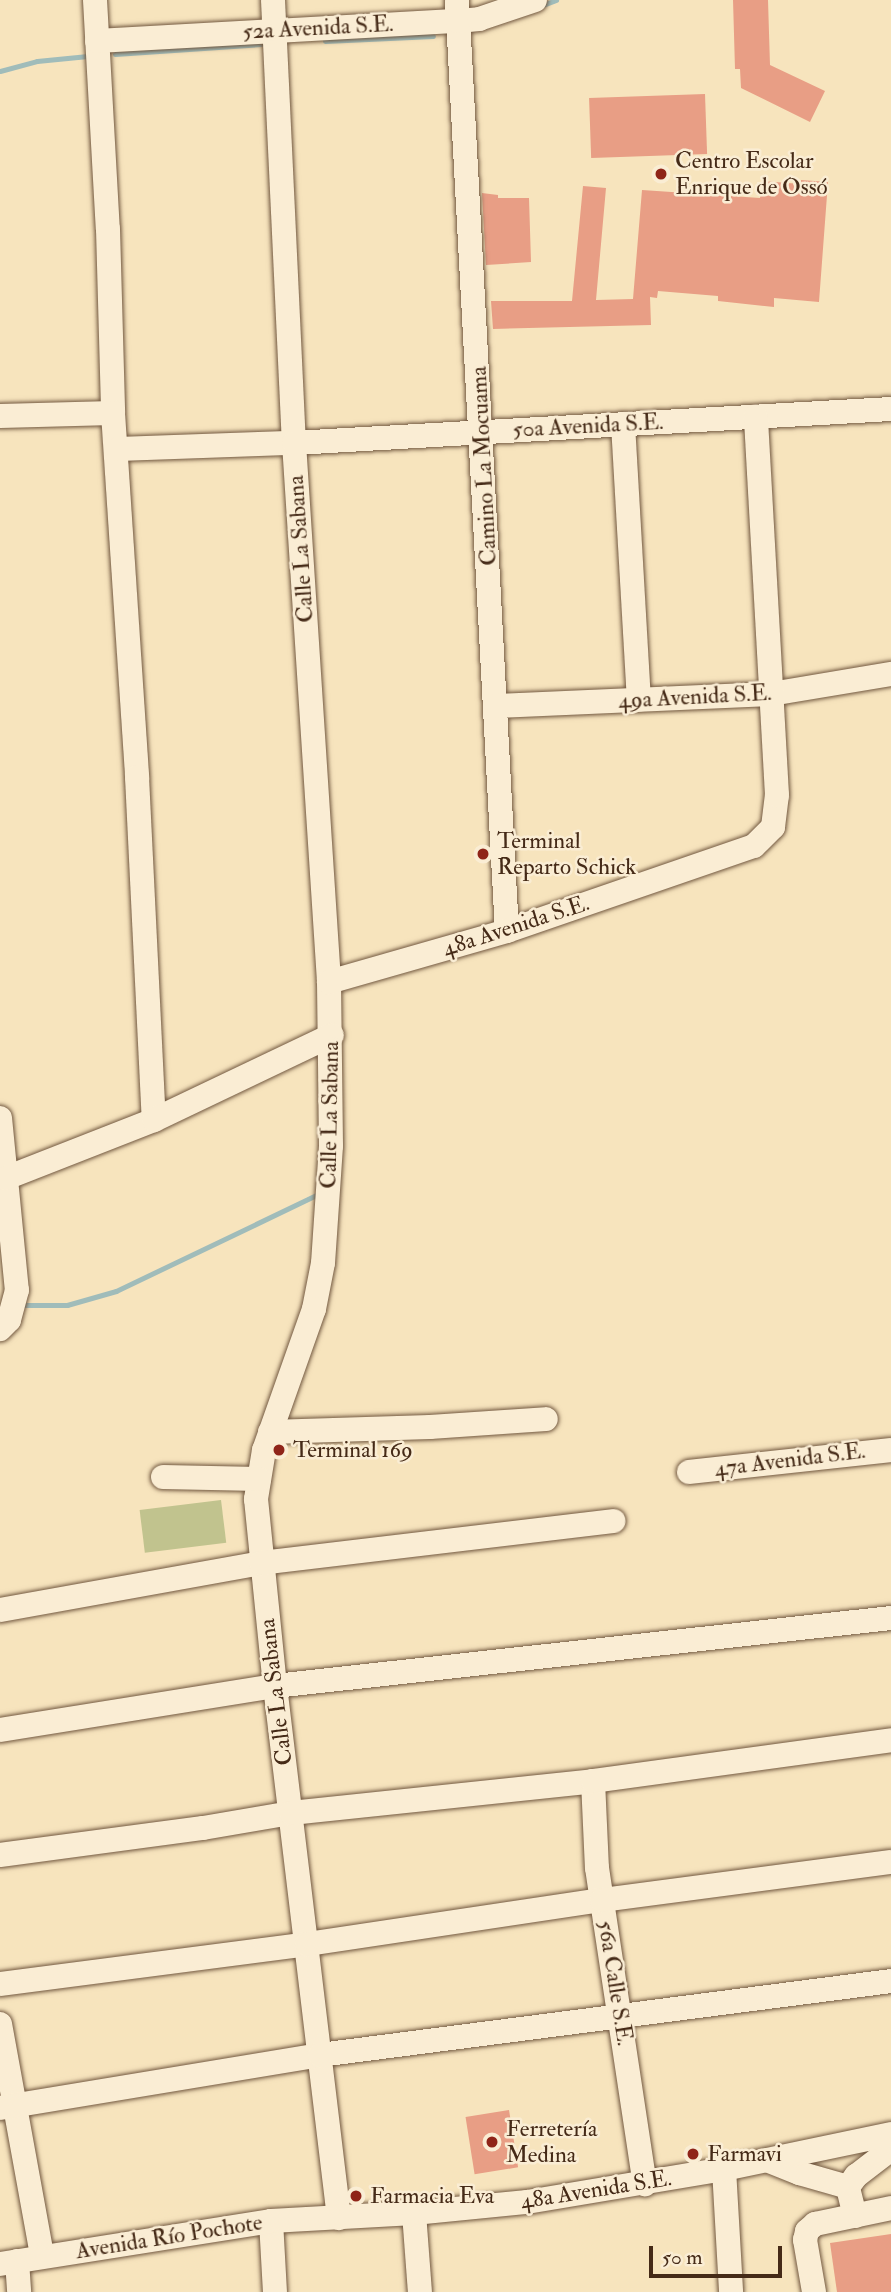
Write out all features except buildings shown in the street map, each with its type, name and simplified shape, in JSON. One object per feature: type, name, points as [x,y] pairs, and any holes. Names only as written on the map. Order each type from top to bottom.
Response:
[{"type":"street","points":[[95,0],[108,229],[113,413],[118,449],[154,1120]]},
{"type":"street","name":"Calle La Sabana","points":[[273,0],[294,443],[330,982],[331,1146],[323,1263],[314,1309],[270,1432],[256,1499],[275,1686],[339,2218]]},
{"type":"street","name":"52a Avenida S.E.","points":[[97,41],[274,30],[457,10],[480,19],[535,0]]},
{"type":"street","name":"Camino La Mocuama","points":[[457,10],[483,432],[507,931]]},
{"type":"street","name":"50a Avenida S.E.","points":[[118,449],[294,443],[891,409]]},
{"type":"street","points":[[0,416],[113,413]]},
{"type":"street","points":[[756,417],[771,694]]},
{"type":"street","points":[[623,424],[639,700]]},
{"type":"street","name":"49a Avenida S.E.","points":[[497,706],[771,694],[891,674]]},
{"type":"street","name":"48a Avenida S.E.","points":[[330,982],[507,931],[754,846],[773,827],[777,795],[771,694]]},
{"type":"street","points":[[6,1178],[154,1120],[332,1035]]},
{"type":"street","points":[[0,1118],[17,1290],[9,1320],[0,1329]]},
{"type":"street","points":[[270,1432],[430,1427],[546,1419]]},
{"type":"street","name":"47a Avenida S.E.","points":[[689,1472],[891,1450]]},
{"type":"street","points":[[163,1477],[260,1479]]},
{"type":"street","points":[[0,1610],[261,1563],[614,1521]]},
{"type":"street","points":[[0,1730],[275,1686],[891,1618]]},
{"type":"street","points":[[0,1854],[203,1828],[291,1813],[593,1781],[891,1740]]},
{"type":"street","name":"56a Calle S.E.","points":[[593,1781],[601,1900],[621,2015],[645,2184]]},
{"type":"street","points":[[0,1984],[891,1862]]},
{"type":"street","points":[[8,2107],[320,2056],[891,1982]]},
{"type":"street","points":[[0,2024],[8,2107],[41,2256]]},
{"type":"street","name":"48a Avenida S.E.","points":[[339,2218],[527,2202],[645,2184],[891,2134]]},
{"type":"street","points":[[855,2216],[849,2187],[856,2176],[891,2149]]},
{"type":"street","points":[[766,2160],[799,2173],[849,2187]]},
{"type":"street","points":[[724,2169],[731,2292]]},
{"type":"street","points":[[814,2292],[805,2240],[807,2231],[815,2224],[891,2208]]},
{"type":"street","points":[[414,2213],[420,2292]]},
{"type":"street","name":"Avenida Río Pochote","points":[[8,2262],[271,2221],[339,2218]]},
{"type":"street","points":[[271,2221],[275,2292]]},
{"type":"street","points":[[8,2262],[19,2292]]},
{"type":"green space","points":[[221,1500],[226,1543],[145,1553],[140,1510]]},
{"type":"waterway","points":[[543,5],[556,0]]},
{"type":"waterway","points":[[325,41],[433,36]]},
{"type":"waterway","points":[[115,54],[261,44]]},
{"type":"waterway","points":[[0,71],[37,61],[88,56]]},
{"type":"waterway","points":[[21,1305],[67,1305],[116,1291],[316,1195]]},
{"type":"place","name":"Centro Escolar Enrique de Ossó","points":[[661,174]]},
{"type":"place","name":"Terminal Reparto Schick","points":[[483,854]]},
{"type":"place","name":"Terminal 169","points":[[279,1450]]},
{"type":"place","name":"Ferretería Medina","points":[[492,2142]]},
{"type":"place","name":"Farmavi","points":[[693,2154]]},
{"type":"place","name":"Farmacia Eva","points":[[356,2196]]}]
